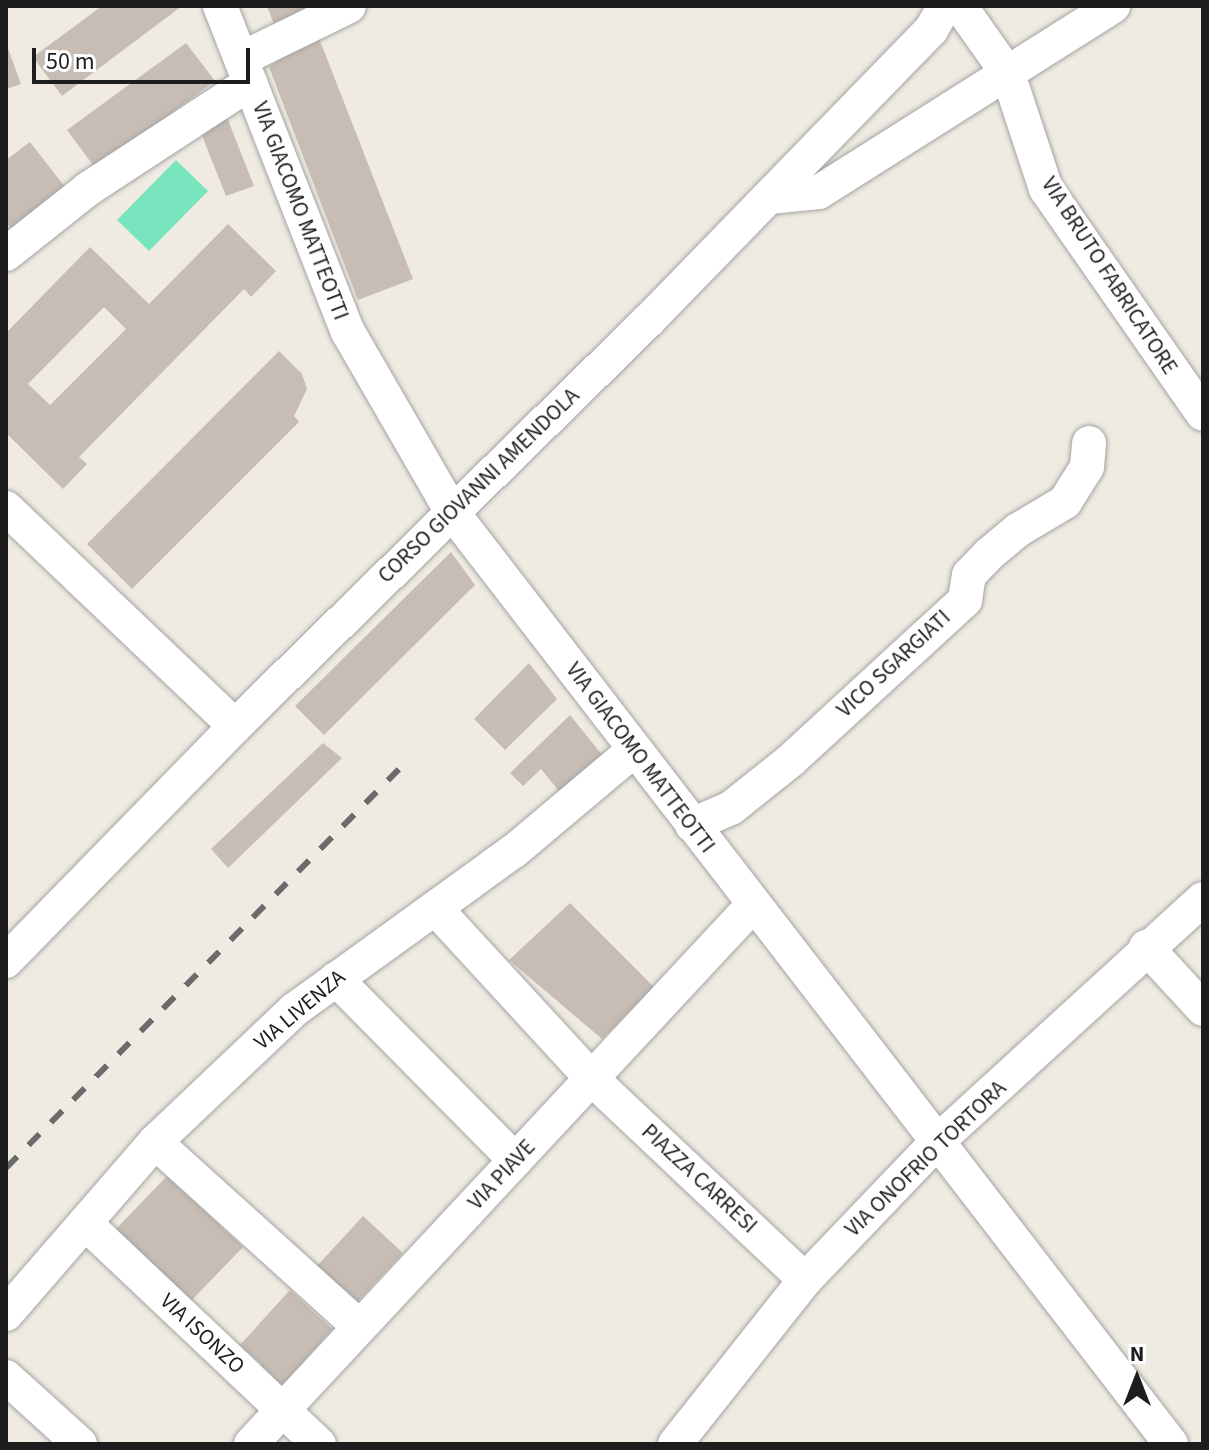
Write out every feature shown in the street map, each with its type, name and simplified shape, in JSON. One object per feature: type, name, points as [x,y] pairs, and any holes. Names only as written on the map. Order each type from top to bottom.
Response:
[{"type":"street","name":"VIA GIACOMO MATTEOTTI","points":[[220,6],[348,332],[452,512],[752,906],[939,1140],[1171,1444]]},
{"type":"street","points":[[6,254],[245,71],[349,6]]},
{"type":"street","name":"CORSO GIOVANNI AMENDOLA","points":[[6,961],[235,726],[769,197],[931,30],[945,6]]},
{"type":"street","name":"VIA BRUTO FABRICATORE","points":[[960,6],[1008,74],[1046,189],[1203,414]]},
{"type":"street","points":[[769,197],[819,192],[1113,6]]},
{"type":"street","name":"VICO SGARGIATI","points":[[692,825],[731,808],[790,761],[965,600],[969,575],[988,555],[1018,530],[1065,502],[1087,467],[1089,443]]},
{"type":"street","points":[[6,508],[235,726]]},
{"type":"street","name":"VIA LIVENZA","points":[[6,1314],[155,1142],[294,1010],[514,851],[634,750]]},
{"type":"street","name":"VIA ONOFRIO TORTORA","points":[[686,1440],[805,1280],[939,1140],[1146,947],[1203,899]]},
{"type":"street","name":"VIA PIAVE","points":[[251,1444],[752,906]]},
{"type":"street","name":"PIAZZA CARRESI","points":[[435,908],[592,1079],[805,1280]]},
{"type":"street","points":[[1146,947],[1203,1009]]},
{"type":"street","points":[[336,979],[515,1160]]},
{"type":"street","points":[[155,1142],[360,1327]]},
{"type":"street","name":"VIA ISONZO","points":[[85,1223],[319,1444]]},
{"type":"street","points":[[6,1377],[80,1444]]},
{"type":"green space","points":[[176,160],[208,191],[149,251],[117,220]]},
{"type":"building","points":[[102,6],[182,6],[62,96],[33,57]]},
{"type":"building","points":[[267,6],[323,6],[275,27]]},
{"type":"building","points":[[317,33],[413,279],[358,300],[269,67]]},
{"type":"building","points":[[6,43],[21,84],[6,89]]},
{"type":"building","points":[[186,43],[215,81],[96,169],[67,130]]},
{"type":"building","points":[[226,115],[254,186],[226,196],[201,133]]},
{"type":"building","points":[[30,142],[65,187],[12,230],[6,222],[6,160]]},
{"type":"building","points":[[228,224],[276,271],[251,297],[244,289],[79,457],[87,464],[63,489],[6,433],[6,333],[90,247],[149,304]],"holes":[[[104,307],[126,329],[50,405],[28,384]]]},
{"type":"building","points":[[279,351],[302,374],[307,389],[294,416],[299,422],[132,589],[87,544]]},
{"type":"building","points":[[451,552],[475,585],[324,735],[295,706]]},
{"type":"building","points":[[529,663],[557,699],[505,750],[474,719]]},
{"type":"building","points":[[570,715],[607,761],[563,796],[541,769],[523,786],[510,773]]},
{"type":"building","points":[[323,743],[342,758],[228,868],[211,849]]},
{"type":"building","points":[[570,903],[654,987],[602,1039],[509,960]]},
{"type":"building","points":[[167,1176],[243,1247],[191,1301],[115,1230]]},
{"type":"building","points":[[363,1216],[403,1253],[356,1303],[317,1266]]},
{"type":"building","points":[[290,1290],[332,1329],[276,1394],[253,1375],[262,1365],[240,1345]]},
{"type":"railway","points":[[6,1168],[404,764]]}]
